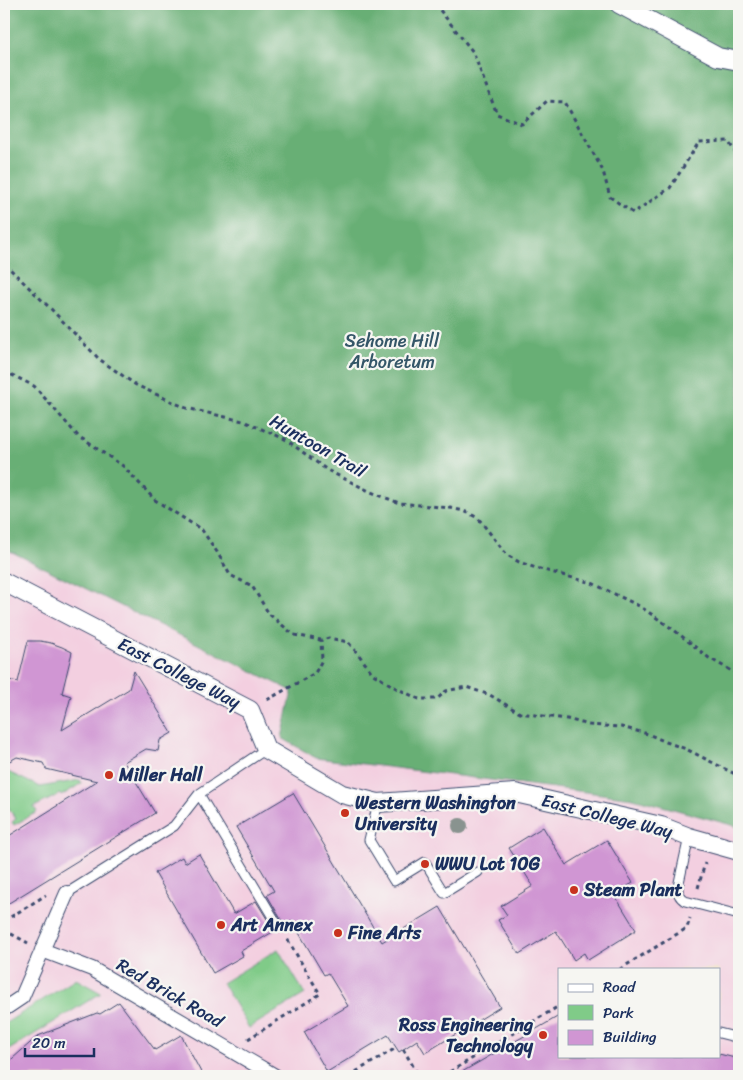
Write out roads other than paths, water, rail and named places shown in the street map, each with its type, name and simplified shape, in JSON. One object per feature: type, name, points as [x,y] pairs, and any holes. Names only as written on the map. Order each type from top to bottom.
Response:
[{"type":"street","points":[[618,4],[718,57],[739,61]]},
{"type":"street","name":"East College Way","points":[[4,582],[250,710],[266,749],[342,794],[378,803],[515,793],[661,826],[689,838],[739,851]]},
{"type":"street","points":[[4,1009],[22,997],[66,893]]},
{"type":"street","name":"Red Brick Road","points":[[42,950],[92,969],[275,1076]]},
{"type":"lane","points":[[66,893],[174,826],[199,794],[266,749]]},
{"type":"lane","points":[[199,794],[278,924]]},
{"type":"lane","points":[[378,803],[369,840],[394,881],[425,862],[444,893],[478,872]]},
{"type":"lane","points":[[689,838],[678,887],[680,898],[739,915]]},
{"type":"lane","points":[[720,1032],[739,1038]]},
{"type":"place","name":"Miller Hall","points":[[109,775]]},
{"type":"place","name":"Western Washington University","points":[[345,813]]},
{"type":"place","name":"WWU Lot 10G","points":[[425,864]]},
{"type":"place","name":"Steam Plant","points":[[574,890]]},
{"type":"place","name":"Art Annex","points":[[221,925]]},
{"type":"place","name":"Fine Arts","points":[[338,933]]},
{"type":"place","name":"Ross Engineering Technology","points":[[543,1035]]},
{"type":"park label","name":"Sehome Hill Arboretum","points":[[392,351]]}]
